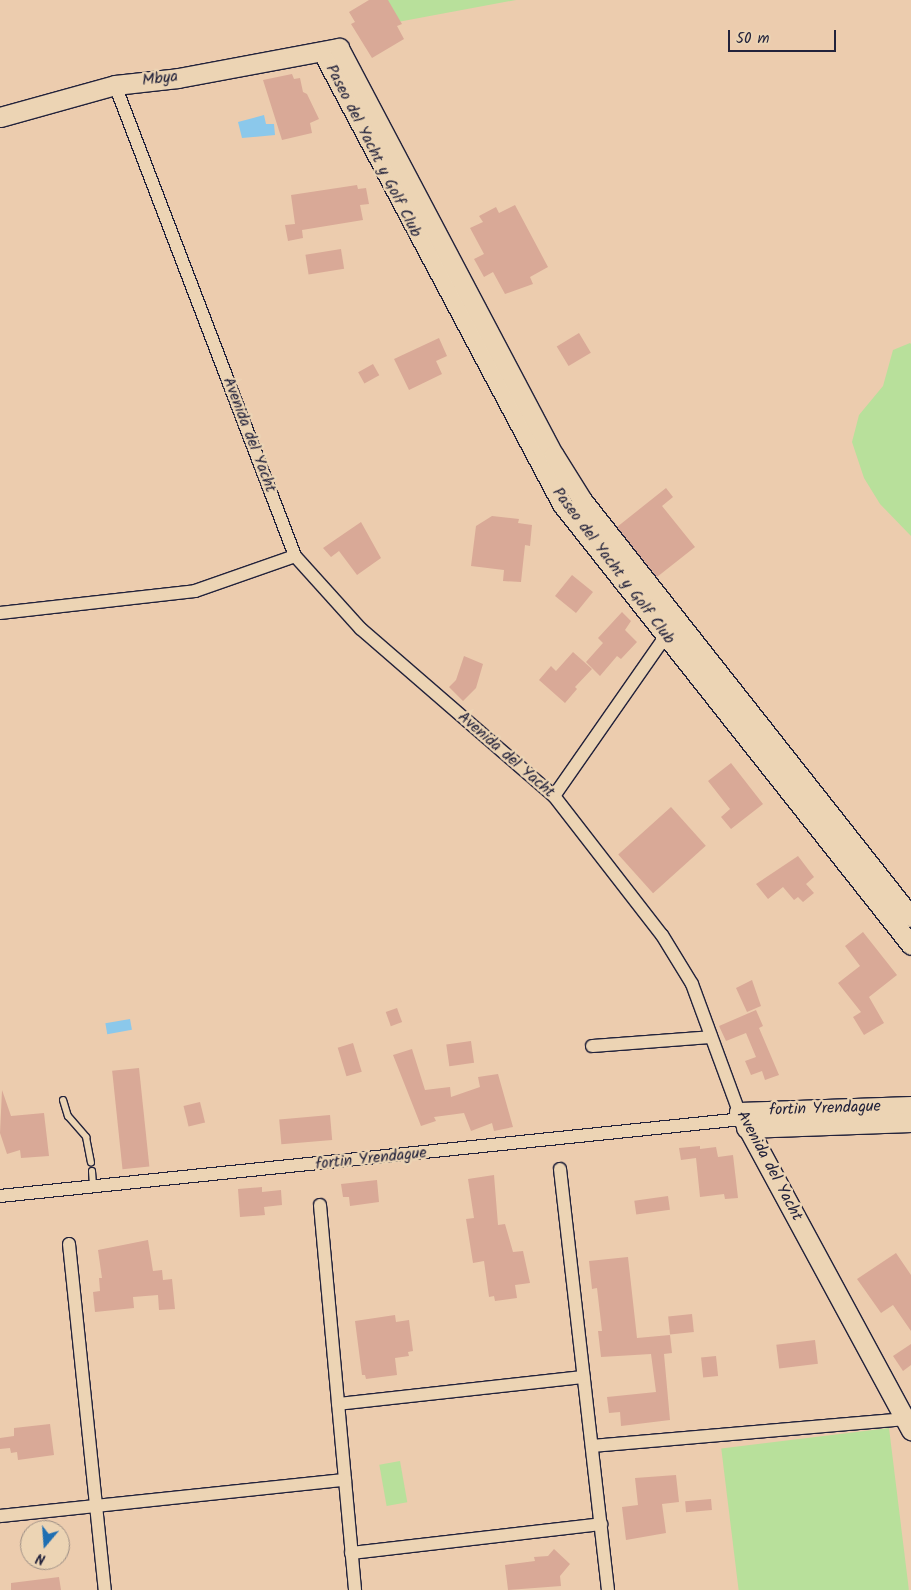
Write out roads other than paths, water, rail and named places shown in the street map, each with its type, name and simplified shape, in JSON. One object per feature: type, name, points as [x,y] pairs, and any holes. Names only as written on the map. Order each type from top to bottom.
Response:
[{"type":"main road","name":"Mbya","points":[[0,118],[114,85],[331,51]]},
{"type":"main road","name":"Paseo del Yacht y Golf Club","points":[[331,51],[536,461],[562,504],[671,629],[911,917]]},
{"type":"main road","name":"Paseo del Yacht y Golf Club","points":[[671,629],[911,945]]},
{"type":"main road","name":"fortin Yrendague","points":[[742,1120],[911,1106]]},
{"type":"main road","name":"fortin Yrendague","points":[[742,1120],[911,1122]]},
{"type":"main road","name":"Avenida del Yacht","points":[[742,1120],[908,1424]]},
{"type":"street","name":"Avenida del Yacht","points":[[114,85],[295,556],[361,629],[554,796],[662,935],[692,984],[742,1120]]},
{"type":"street","points":[[0,613],[195,592],[295,556]]},
{"type":"street","points":[[554,796],[671,629]]},
{"type":"street","points":[[592,1046],[711,1037]]},
{"type":"street","name":"fortin Yrendague","points":[[0,1196],[742,1120]]},
{"type":"street","points":[[560,1169],[608,1590]]},
{"type":"street","points":[[320,1204],[354,1590]]},
{"type":"street","points":[[69,1244],[105,1590]]},
{"type":"street","points":[[338,1404],[584,1377]]},
{"type":"street","points":[[592,1446],[908,1424]]},
{"type":"street","points":[[0,1516],[345,1480]]},
{"type":"street","points":[[351,1553],[601,1524]]},
{"type":"lane","points":[[63,1100],[68,1116],[86,1137],[91,1163]]},
{"type":"lane","points":[[92,1171],[93,1187]]},
{"type":"water","points":[[264,115],[266,124],[274,124],[275,135],[242,138],[238,122]]},
{"type":"water","points":[[130,1019],[132,1030],[107,1034],[105,1023]]}]
